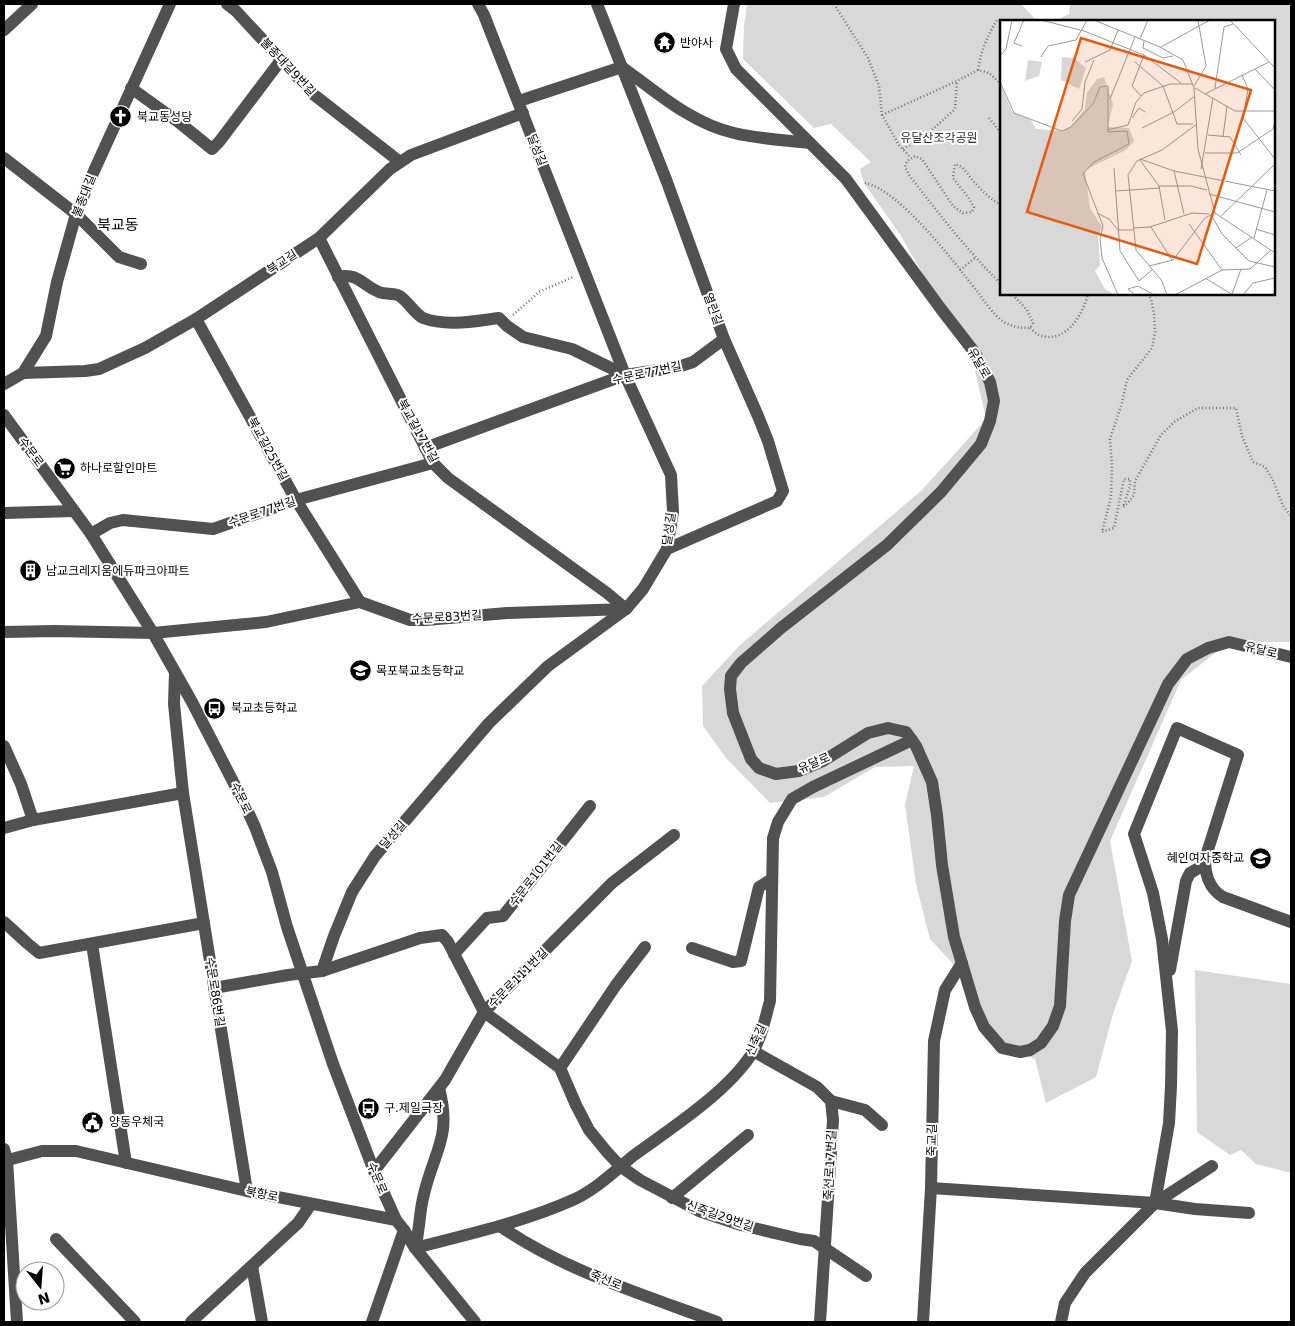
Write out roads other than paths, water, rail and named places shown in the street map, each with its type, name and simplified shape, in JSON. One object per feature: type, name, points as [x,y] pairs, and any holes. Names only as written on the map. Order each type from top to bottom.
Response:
[{"type":"street","points":[[4,30],[32,4]]},
{"type":"street","name":"불종대길","points":[[23,372],[46,336],[57,282],[76,214],[170,4]]},
{"type":"street","name":"불종대길9번길","points":[[227,4],[236,11],[313,94],[400,162]]},
{"type":"street","name":"달성길","points":[[322,972],[352,892],[374,856],[489,723],[548,666],[626,609],[643,589],[667,549],[673,512],[671,475],[625,375],[521,107],[484,14],[478,4]]},
{"type":"street","name":"열린길","points":[[597,4],[667,182],[724,339],[758,416],[783,491],[777,501],[667,549]]},
{"type":"street","name":"유달로","points":[[734,4],[726,49],[736,69],[846,179],[975,353],[990,382],[994,400],[990,421],[981,444],[941,492],[887,545],[781,628],[741,663],[731,676],[730,689],[733,713],[750,758],[759,768],[776,774],[798,771],[823,761],[868,733],[888,728],[906,732],[916,746],[932,782],[942,865],[954,937],[975,1007],[984,1027],[1002,1048],[1020,1052],[1030,1050],[1041,1043],[1053,1026],[1060,1006],[1069,895],[1168,684],[1187,659],[1208,648],[1229,642],[1291,657]]},
{"type":"street","points":[[131,88],[182,124],[212,149],[281,60]]},
{"type":"street","points":[[622,67],[689,114],[711,125],[733,133],[810,143]]},
{"type":"street","name":"북교길","points":[[23,372],[85,371],[99,368],[146,348],[196,319],[319,238],[400,162],[411,155],[521,107],[622,67]]},
{"type":"street","points":[[4,158],[76,214],[119,257],[141,264]]},
{"type":"street","name":"북교길17번길","points":[[319,238],[433,463],[448,478],[607,592],[626,609]]},
{"type":"street","points":[[338,277],[347,275],[354,277],[380,293],[400,295],[421,317],[431,320],[470,322],[500,318],[507,326],[523,337],[572,349],[625,375]]},
{"type":"street","name":"북교길25번길","points":[[196,319],[296,500],[360,602]]},
{"type":"street","name":"수문로77번길","points":[[425,448],[625,375],[678,367],[693,362],[724,339]]},
{"type":"street","points":[[6,377],[23,372]]},
{"type":"street","name":"수문로","points":[[4,415],[91,534],[153,634],[204,724],[255,827],[272,872],[287,927],[332,1064],[374,1172],[400,1225]]},
{"type":"street","name":"수문로77번길","points":[[91,534],[110,523],[123,520],[213,530],[296,500],[433,463]]},
{"type":"street","points":[[4,513],[74,511]]},
{"type":"street","points":[[4,632],[55,631],[153,634],[266,622],[360,602]]},
{"type":"street","name":"수문로83번길","points":[[360,602],[410,620],[507,613],[626,609]]},
{"type":"street","name":"수문로86번길","points":[[175,673],[174,704],[183,793],[247,1192]]},
{"type":"street","points":[[1155,1203],[1168,1123],[1172,1041],[1162,939],[1153,893],[1134,834],[1177,728],[1238,755],[1204,865],[1210,885],[1216,893],[1223,897],[1291,922]]},
{"type":"street","name":"신죽길","points":[[415,1248],[536,1215],[577,1198],[716,1093],[735,1076],[753,1052],[770,1001],[773,838],[778,822],[792,800],[912,740]]},
{"type":"street","points":[[4,746],[21,784],[32,820]]},
{"type":"street","points":[[4,828],[32,820],[183,793]]},
{"type":"street","name":"수문로101번길","points":[[454,954],[487,918],[503,916],[590,806]]},
{"type":"street","name":"수문로111번길","points":[[374,1172],[446,1080],[484,1012],[612,883],[674,834]]},
{"type":"street","points":[[1168,988],[1186,882],[1190,873],[1204,865]]},
{"type":"street","points":[[692,948],[732,962],[741,961],[759,887],[772,879]]},
{"type":"street","points":[[4,922],[39,953],[204,922]]},
{"type":"street","points":[[214,988],[288,975],[322,972],[420,938],[442,935],[484,1012],[560,1068],[616,985],[645,947]]},
{"type":"street","points":[[92,944],[126,1163]]},
{"type":"street","name":"죽교길","points":[[923,1322],[931,1188],[934,1041],[945,990],[962,963]]},
{"type":"street","points":[[753,1052],[816,1087],[831,1101],[865,1110],[882,1125]]},
{"type":"street","name":"신죽길29번길","points":[[560,1068],[576,1106],[589,1130],[620,1166],[640,1180],[699,1211],[741,1225],[814,1241],[866,1276]]},
{"type":"street","points":[[415,1248],[420,1230],[421,1204],[443,1135],[444,1115],[439,1088]]},
{"type":"street","name":"죽선로17번길","points":[[820,1322],[832,1120],[831,1101]]},
{"type":"street","points":[[672,1198],[748,1135]]},
{"type":"street","name":"북항로","points":[[5,1157],[42,1151],[76,1151],[247,1192],[311,1204],[400,1225]]},
{"type":"street","points":[[5,1157],[17,1322]]},
{"type":"street","points":[[1061,1322],[1065,1304],[1085,1273],[1155,1203],[1212,1166]]},
{"type":"street","points":[[931,1188],[1155,1203],[1249,1214]]},
{"type":"street","points":[[191,1322],[298,1223],[311,1204]]},
{"type":"street","points":[[400,1225],[415,1248],[474,1322]]},
{"type":"street","points":[[372,1322],[400,1225]]},
{"type":"street","name":"죽선로","points":[[500,1226],[533,1248],[601,1278],[717,1322]]},
{"type":"street","points":[[56,1239],[135,1322]]},
{"type":"street","points":[[252,1266],[262,1322]]},
{"type":"place","name":"반야사","points":[[664,43]]},
{"type":"place","name":"북교동성당","points":[[121,117]]},
{"type":"place","name":"하나로할인마트","points":[[64,468]]},
{"type":"place","name":"남교크레지움에듀파크아파트","points":[[30,571]]},
{"type":"place","name":"목포북교초등학교","points":[[360,671]]},
{"type":"place","name":"북교초등학교","points":[[215,708]]},
{"type":"place","name":"혜인여자중학교","points":[[1260,858]]},
{"type":"place","name":"구.제일극장","points":[[368,1108]]},
{"type":"place","name":"양동우체국","points":[[93,1122]]},
{"type":"district","name":"북교동","points":[[118,225]]},
{"type":"park label","name":"유달산조각공원","points":[[939,138]]}]
